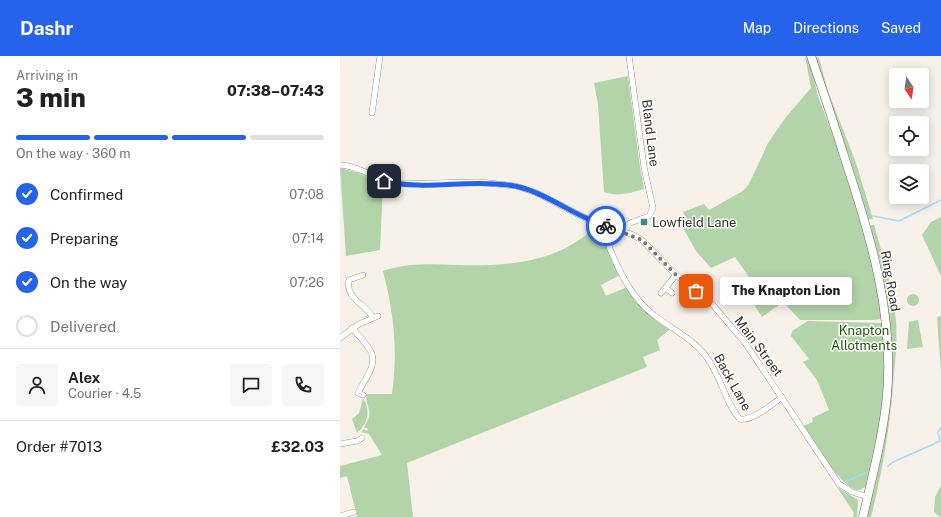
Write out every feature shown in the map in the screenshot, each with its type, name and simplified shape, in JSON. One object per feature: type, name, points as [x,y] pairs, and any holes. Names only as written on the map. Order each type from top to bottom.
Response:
[{"type":"highway","name":"Ring Road","points":[[810,56],[872,243],[884,303],[888,348],[887,395],[881,440],[863,517]]},
{"type":"street","points":[[372,113],[380,56]]},
{"type":"street","name":"Bland Lane","points":[[623,232],[630,224],[647,217],[653,211],[653,205],[644,167],[629,56]]},
{"type":"street","name":"Main Street","points":[[340,165],[352,167],[384,181],[403,184],[478,182],[516,186],[537,193],[588,220],[623,232],[647,243],[676,275],[706,298],[756,356],[839,484],[847,490],[868,497]]},
{"type":"street","name":"Back Lane","points":[[610,228],[608,241],[610,249],[637,298],[653,315],[704,353],[716,370],[740,419],[744,420],[753,416],[782,397]]},
{"type":"street","points":[[340,338],[352,328],[375,317],[354,298],[349,289],[348,279],[363,275]]},
{"type":"street","points":[[661,293],[676,275]]},
{"type":"street","points":[[666,288],[672,293]]},
{"type":"street","points":[[352,328],[371,351],[373,360],[372,367],[359,394]]},
{"type":"street","points":[[340,444],[356,442],[362,438]]},
{"type":"street","points":[[341,516],[354,512]]},
{"type":"green space","points":[[805,56],[811,66],[817,94],[864,227],[875,270],[883,319],[800,320],[783,302],[762,317],[745,290],[755,286],[735,257],[711,268],[696,251],[682,226],[689,224],[683,212],[704,204],[709,210],[743,191],[749,184],[768,143],[786,117],[811,88]]},
{"type":"green space","points":[[815,56],[819,58],[828,91],[856,163],[873,219],[868,219],[854,172]]},
{"type":"green space","points":[[628,76],[644,189],[624,194],[615,194],[604,192],[598,104],[594,83]]},
{"type":"green space","points":[[340,168],[359,173],[383,184],[380,250],[346,256]]},
{"type":"green space","points":[[941,217],[941,276],[922,235],[931,222]]},
{"type":"green space","points":[[591,225],[605,228],[607,231],[607,248],[620,275],[601,285],[606,296],[627,287],[640,306],[670,329],[657,340],[660,350],[643,357],[647,367],[407,463],[413,517],[357,517],[347,476],[340,478],[340,466],[382,455],[369,434],[361,432],[364,429],[367,431],[368,429],[364,427],[369,417],[366,394],[392,394],[395,362],[394,332],[390,302],[383,271],[392,268],[419,265],[493,265],[529,260],[563,250],[578,241],[593,229]]},
{"type":"green space","points":[[871,225],[874,225],[895,309],[896,354],[886,445],[871,517],[866,517],[891,342],[886,294],[880,261],[870,227]]},
{"type":"green space","points":[[913,294],[917,296],[919,300],[917,304],[913,306],[909,304],[907,300],[909,296]]},
{"type":"green space","points":[[941,316],[941,372],[937,317]]},
{"type":"green space","points":[[918,320],[923,347],[907,349],[909,322]]},
{"type":"green space","name":"Knapton Allotments","points":[[808,321],[882,323],[885,367],[880,418],[869,479],[866,486],[860,490],[851,488],[844,482],[828,463],[803,426],[813,422],[812,418],[829,410],[817,380],[803,362],[809,359],[791,336],[792,331]]},
{"type":"green space","points":[[363,398],[368,412],[364,425],[357,433],[352,419],[359,413]]},
{"type":"green space","points":[[941,485],[940,517],[934,512],[935,497]]},
{"type":"green space","points":[[837,487],[858,500],[857,517],[853,517],[854,513]]},
{"type":"waterway","points":[[873,216],[899,221],[941,200]]},
{"type":"waterway","points":[[935,443],[940,441],[938,432],[941,428]]},
{"type":"waterway","points":[[888,466],[893,462],[934,444]]},
{"type":"waterway","points":[[845,482],[865,473]]},
{"type":"way so far","points":[[606,226],[631,234],[647,243],[676,275],[696,291]]},
{"type":"place","name":"Lowfield Lane","points":[[644,222]]},
{"type":"place","name":"The Knapton Lion","points":[[696,291]]},
{"type":"route","points":[[384,181],[397,184],[478,182],[516,186],[537,193],[578,215],[606,226]]}]
